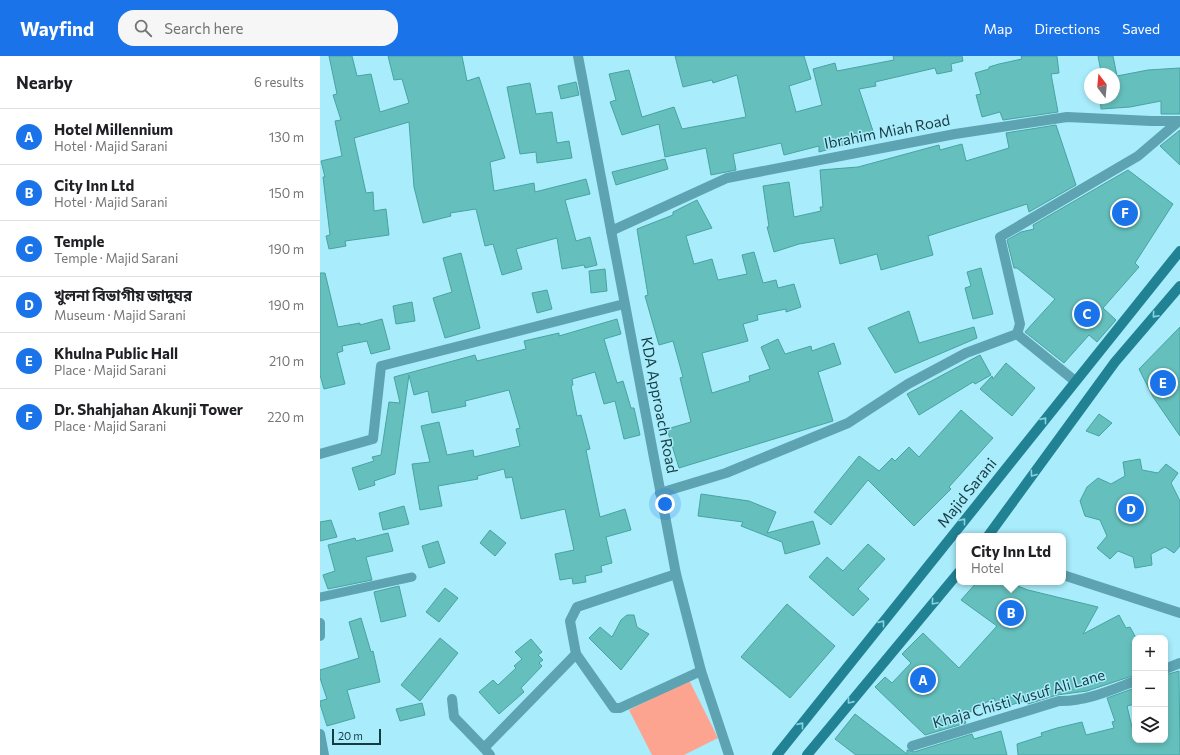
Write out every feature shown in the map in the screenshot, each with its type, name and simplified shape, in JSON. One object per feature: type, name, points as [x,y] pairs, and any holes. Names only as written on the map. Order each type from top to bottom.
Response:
[{"type":"main road","name":"Majid Sarani","points":[[777,755],[1180,250]]},
{"type":"main road","points":[[990,533],[1115,362],[1180,286]]},
{"type":"main road","points":[[807,755],[956,576]]},
{"type":"street","name":"KDA Approach Road","points":[[578,56],[676,574],[701,671],[729,755]]},
{"type":"street","name":"Ibrahim Miah Road","points":[[611,232],[727,178],[955,134],[1067,117],[1180,121]]},
{"type":"street","points":[[1017,334],[1020,324],[1000,237],[1138,156],[1180,121]]},
{"type":"street","points":[[320,454],[373,439],[382,366],[624,304]]},
{"type":"street","points":[[1017,334],[1075,381]]},
{"type":"street","points":[[660,493],[726,473],[848,423],[908,384],[966,353],[1017,334]]},
{"type":"street","points":[[676,574],[577,607],[570,622],[576,654],[614,708],[620,708],[701,671]]},
{"type":"street","points":[[1066,576],[1180,613]]},
{"type":"street","points":[[320,623],[320,636]]},
{"type":"street","points":[[452,700],[454,717],[487,752],[576,654]]},
{"type":"street","points":[[1168,668],[1180,663]]},
{"type":"street","name":"Khaja Chisti Yusuf Ali Lane","points":[[912,746],[1059,702],[1070,702],[1099,694],[1132,681]]},
{"type":"street","points":[[320,734],[324,755]]},
{"type":"lane","points":[[320,596],[412,577]]},
{"type":"shaded area","points":[[689,680],[718,738],[684,755],[652,755],[629,710]]},
{"type":"building","points":[[329,56],[352,56],[357,76],[371,74],[380,112],[409,103],[402,79],[394,80],[388,56],[462,56],[467,81],[479,77],[505,158],[490,162],[494,191],[534,183],[535,192],[586,179],[590,194],[565,200],[576,241],[590,237],[597,265],[585,268],[584,265],[562,269],[557,238],[516,249],[522,269],[502,275],[493,244],[485,246],[476,209],[450,213],[451,216],[423,223],[414,187],[409,122],[354,138],[366,193],[373,192],[374,211],[386,209],[389,235],[345,241],[346,246],[329,249],[326,236],[330,235],[323,177],[325,177],[321,161],[342,156],[335,121],[341,120],[333,95],[337,94]]},
{"type":"building","points":[[675,56],[804,56],[811,79],[789,86],[796,112],[822,105],[813,69],[835,63],[837,71],[894,60],[893,56],[962,56],[963,61],[951,64],[952,71],[937,74],[935,68],[875,82],[876,86],[859,89],[873,131],[845,140],[847,144],[819,152],[819,146],[784,155],[781,143],[733,154],[736,170],[711,175],[706,148],[665,157],[659,124],[622,135],[610,102],[616,100],[609,74],[629,70],[642,117],[674,107],[682,129],[746,117],[737,75],[713,83],[712,80],[683,87]]},
{"type":"building","points":[[1021,56],[1057,56],[1059,73],[1051,74],[1058,112],[1003,120],[1000,112],[982,117],[976,95],[981,94],[975,73],[999,64],[1022,59]]},
{"type":"building","points":[[1098,56],[1113,56],[1115,68],[1100,68]]},
{"type":"building","points":[[1180,68],[1180,114],[1161,114],[1161,101],[1130,107],[1101,109],[1101,104],[1120,104],[1120,75],[1148,70]]},
{"type":"building","points":[[576,82],[579,95],[561,99],[558,86]]},
{"type":"building","points":[[530,83],[536,114],[552,112],[557,143],[569,141],[572,158],[537,163],[536,152],[520,154],[507,87]]},
{"type":"building","points":[[1056,125],[1076,185],[1029,212],[1027,204],[928,236],[933,255],[881,270],[877,254],[840,264],[834,238],[799,244],[774,252],[767,227],[769,227],[763,186],[789,182],[794,217],[821,211],[820,207],[823,207],[820,170],[858,167],[939,145],[940,150],[962,144],[966,161],[1009,148],[1006,133]]},
{"type":"building","points":[[1180,130],[1180,165],[1160,146]]},
{"type":"building","points":[[665,159],[668,169],[616,185],[612,172]]},
{"type":"building","points":[[1128,170],[1173,204],[1135,263],[1139,267],[1103,308],[1116,320],[1097,342],[1089,335],[1064,363],[1025,332],[1055,299],[1017,268],[1014,268],[1007,240],[1021,232],[1034,229],[1033,225]]},
{"type":"building","points":[[697,200],[712,228],[686,236],[694,264],[712,259],[718,280],[747,274],[742,255],[754,252],[763,283],[776,280],[778,288],[794,284],[801,307],[786,312],[786,309],[757,315],[758,320],[743,324],[748,341],[702,353],[712,393],[750,381],[749,376],[770,369],[761,347],[778,339],[785,354],[811,346],[812,351],[834,343],[841,364],[818,372],[833,421],[679,468],[667,429],[691,422],[680,378],[683,377],[673,341],[659,345],[645,296],[648,295],[637,229],[673,215],[673,212]]},
{"type":"building","points":[[461,253],[480,328],[445,338],[433,298],[452,292],[443,258]]},
{"type":"building","points":[[981,268],[993,314],[973,319],[965,288],[971,286],[967,272]]},
{"type":"building","points":[[605,269],[607,291],[591,293],[589,271]]},
{"type":"building","points":[[320,273],[325,273],[338,327],[360,323],[360,325],[382,319],[390,349],[371,354],[367,341],[342,346],[343,351],[337,353],[345,384],[324,389],[320,375]]},
{"type":"building","points":[[547,290],[552,309],[537,313],[532,293]]},
{"type":"building","points":[[412,302],[415,321],[396,324],[393,306]]},
{"type":"building","points":[[909,311],[919,343],[974,327],[977,338],[895,373],[868,328]]},
{"type":"building","points":[[617,319],[621,334],[604,339],[617,383],[623,381],[631,408],[634,408],[640,435],[624,439],[615,401],[604,404],[595,372],[572,379],[573,385],[571,386],[577,416],[581,415],[590,449],[586,450],[600,517],[625,509],[631,530],[606,537],[612,563],[601,566],[602,572],[585,576],[586,582],[573,584],[572,578],[560,580],[555,554],[574,550],[565,509],[521,519],[512,477],[506,478],[504,469],[477,476],[478,479],[438,486],[442,506],[420,510],[412,464],[430,462],[421,426],[439,422],[447,455],[473,450],[474,457],[520,446],[516,429],[520,428],[509,390],[465,401],[466,406],[432,413],[428,391],[414,395],[409,375],[395,474],[374,481],[375,485],[359,490],[352,468],[374,461],[372,457],[381,455],[389,402],[400,403],[394,377],[475,355],[477,361],[526,349],[524,341],[559,333],[559,336]]},
{"type":"building","points":[[1180,327],[1180,436],[1153,397],[1139,369]]},
{"type":"building","points":[[980,355],[991,375],[975,384],[973,382],[919,415],[907,394]]},
{"type":"building","points":[[1006,363],[1035,388],[1012,416],[980,389],[992,376],[993,379]]},
{"type":"building","points":[[961,410],[993,438],[949,487],[951,489],[914,526],[868,480],[831,525],[814,512],[859,456],[879,471],[892,458],[895,461],[909,447],[919,457]]},
{"type":"building","points":[[1099,414],[1112,423],[1099,436],[1086,431]]},
{"type":"building","points":[[1140,459],[1142,470],[1158,473],[1166,464],[1178,473],[1171,483],[1180,501],[1180,546],[1174,553],[1165,547],[1151,554],[1152,565],[1135,568],[1133,557],[1118,551],[1110,559],[1097,548],[1107,536],[1100,520],[1085,516],[1080,501],[1087,487],[1098,478],[1111,484],[1125,476],[1123,462]]},
{"type":"building","points":[[701,494],[749,501],[776,512],[767,533],[813,521],[820,544],[785,554],[782,542],[741,526],[743,522],[698,516]]},
{"type":"building","points":[[404,506],[409,524],[383,530],[379,513]]},
{"type":"building","points":[[331,520],[337,537],[320,541],[320,522]]},
{"type":"building","points":[[490,530],[506,543],[495,556],[480,543]]},
{"type":"building","points":[[388,533],[393,551],[366,557],[372,580],[328,589],[323,575],[335,571],[328,545],[355,538],[356,541]]},
{"type":"building","points":[[438,541],[445,563],[429,568],[422,546]]},
{"type":"building","points":[[868,544],[885,559],[858,589],[869,599],[853,616],[809,577],[827,557],[843,571]]},
{"type":"building","points":[[974,585],[1015,585],[1028,590],[1098,607],[1083,634],[1119,615],[1126,628],[1130,627],[1134,635],[1132,635],[1132,676],[1087,691],[1057,695],[1028,704],[1027,700],[998,709],[994,698],[963,716],[966,723],[925,735],[875,687],[885,677],[892,683],[911,663],[902,654],[923,633],[959,668],[997,626],[961,600]]},
{"type":"building","points":[[399,586],[406,616],[381,622],[374,592]]},
{"type":"building","points":[[445,588],[458,598],[439,622],[426,612]]},
{"type":"building","points":[[787,604],[835,646],[790,698],[741,657]]},
{"type":"building","points":[[627,615],[634,615],[637,627],[649,634],[621,670],[589,638],[600,627],[612,637],[621,620]]},
{"type":"building","points":[[361,618],[371,652],[373,651],[380,682],[347,690],[355,718],[327,726],[320,704],[320,701],[327,699],[320,678],[320,670],[359,658],[349,622]]},
{"type":"building","points":[[440,638],[458,653],[420,701],[401,685]]},
{"type":"building","points":[[531,639],[542,652],[538,655],[543,660],[539,663],[542,666],[521,688],[524,692],[499,714],[479,692],[493,680],[498,685],[516,668],[514,666],[522,659],[515,652]]},
{"type":"building","points":[[1179,671],[1180,755],[1018,755],[1017,744],[1042,736],[1041,733],[1057,728],[1082,722],[1086,735],[1114,728],[1112,722],[1115,721],[1107,698],[1132,689],[1132,705],[1127,706],[1132,727],[1132,743],[1168,743],[1168,674]]},
{"type":"building","points":[[422,703],[425,715],[400,721],[396,709]]},
{"type":"building","points":[[855,714],[907,754],[907,750],[914,752],[972,734],[974,739],[1001,731],[1007,755],[856,755],[835,739]]},
{"type":"place","name":"Dr. Shahjahan Akunji Tower","points":[[1125,213]]},
{"type":"place","name":"Temple","points":[[1087,314]]},
{"type":"place","name":"Khulna Public Hall","points":[[1163,383]]},
{"type":"place","name":"খুলনা বিভাগীয় জাদুঘর","points":[[1131,509]]},
{"type":"place","name":"City Inn Ltd","points":[[1011,613]]},
{"type":"place","name":"Hotel Millennium","points":[[923,680]]}]
